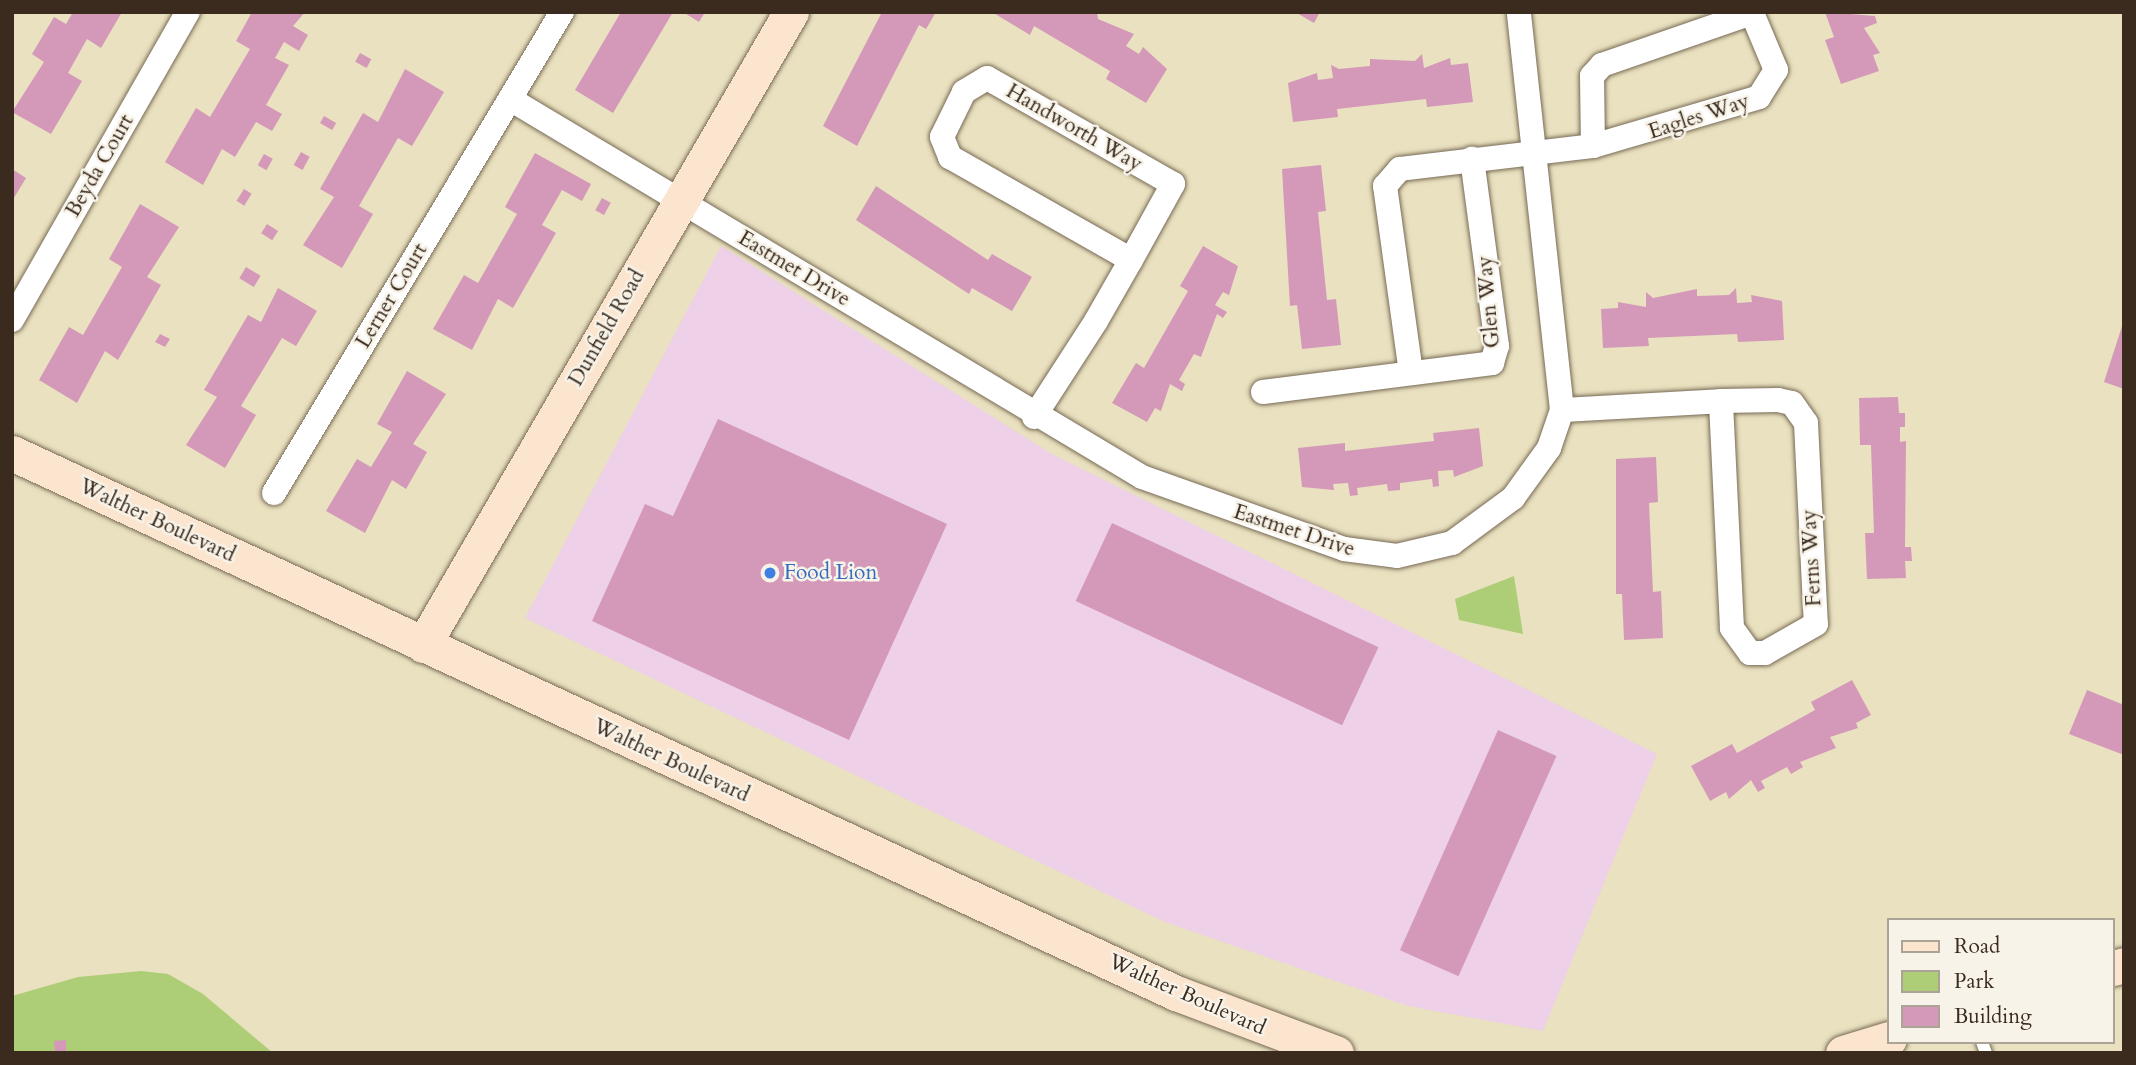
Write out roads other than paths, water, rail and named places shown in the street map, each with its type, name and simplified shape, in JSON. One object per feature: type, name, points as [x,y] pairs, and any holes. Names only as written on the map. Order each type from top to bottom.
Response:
[{"type":"main road","name":"Dunfield Road","points":[[423,645],[791,12]]},
{"type":"main road","name":"Walther Boulevard","points":[[12,453],[1176,993],[1336,1053]]},
{"type":"main road","points":[[1843,1053],[1888,1039]]},
{"type":"street","name":"Beyda Court","points":[[12,320],[188,12]]},
{"type":"street","name":"Lerner Court","points":[[274,493],[562,12]]},
{"type":"street","name":"Eastmet Drive","points":[[680,201],[1034,417],[1174,491],[1344,549],[1397,556],[1452,543],[1514,498],[1549,448],[1562,410],[1518,12]]},
{"type":"street","name":"Eagles Way","points":[[1535,157],[1592,146],[1759,97],[1776,70],[1752,13],[1602,65],[1592,76],[1592,146]]},
{"type":"street","name":"Handworth Way","points":[[1034,417],[1131,261],[1173,184],[987,78],[964,92],[942,137],[950,157],[1131,261]]},
{"type":"street","points":[[510,99],[680,201]]},
{"type":"street","points":[[1411,373],[1385,186],[1400,169],[1472,159],[1535,157]]},
{"type":"street","name":"Glen Way","points":[[1263,392],[1492,363],[1497,346],[1472,159]]},
{"type":"street","name":"Ferns Way","points":[[1562,410],[1721,401],[1792,403],[1806,423],[1816,624],[1765,653],[1750,653],[1732,628],[1721,401]]},
{"type":"place","name":"Food Lion","points":[[770,573]]}]
